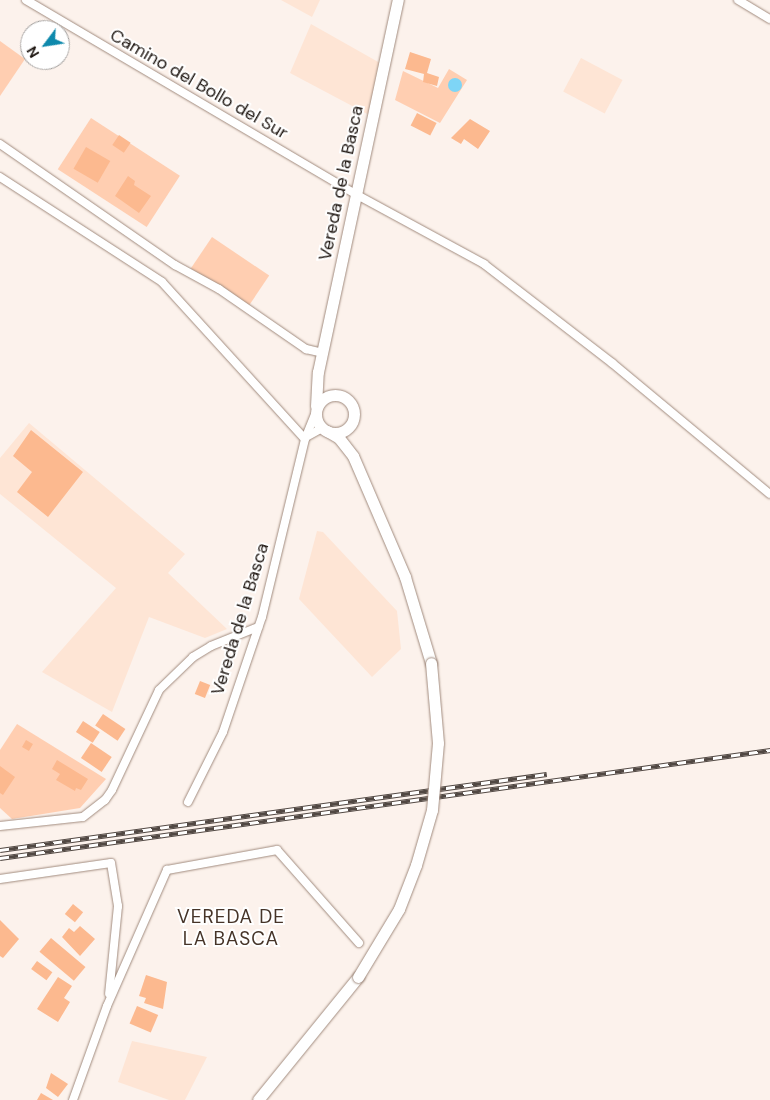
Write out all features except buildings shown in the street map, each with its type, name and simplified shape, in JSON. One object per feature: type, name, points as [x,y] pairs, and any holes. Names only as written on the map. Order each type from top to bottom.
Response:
[{"type":"street","name":"Camino del Bollo del Sur","points":[[26,0],[357,195],[484,264],[612,363],[770,494]]},
{"type":"street","name":"Vereda de la Basca","points":[[188,802],[223,732],[258,627],[286,528],[305,439],[316,410],[318,372],[398,0]]},
{"type":"street","points":[[738,0],[770,19]]},
{"type":"street","points":[[0,144],[175,264],[219,289],[306,349],[323,353]]},
{"type":"street","points":[[0,177],[162,282],[305,439],[324,430],[343,431],[351,424]]},
{"type":"street","points":[[318,372],[325,385],[336,394],[348,399],[352,406],[353,456]]},
{"type":"street","points":[[258,1100],[358,977],[399,909],[428,827],[435,792],[438,743],[431,663],[405,577],[353,456],[339,438],[324,430],[316,410],[324,397],[336,394]]},
{"type":"street","points":[[0,826],[83,817],[105,800],[112,790],[159,690],[193,657],[211,646],[258,627]]},
{"type":"street","points":[[73,1100],[107,1006],[167,870],[277,850],[359,943]]},
{"type":"street","points":[[0,880],[111,863],[118,906],[107,1006]]},
{"type":"shaded area","points":[[281,0],[320,0],[312,17]]},
{"type":"shaded area","points":[[311,24],[380,63],[373,117],[290,73]]},
{"type":"shaded area","points":[[0,41],[20,55],[20,66],[0,96]]},
{"type":"shaded area","points":[[581,58],[622,80],[605,114],[563,92]]},
{"type":"shaded area","points":[[449,69],[467,80],[440,123],[395,100],[403,71],[438,88]]},
{"type":"shaded area","points":[[91,118],[180,176],[147,227],[58,169]]},
{"type":"shaded area","points":[[212,237],[269,276],[248,307],[191,269]]},
{"type":"shaded area","points":[[29,423],[185,554],[168,573],[227,629],[205,638],[149,617],[112,712],[42,672],[116,588],[0,494],[0,458]]},
{"type":"shaded area","points":[[317,531],[323,532],[397,611],[401,649],[372,677],[299,599]]},
{"type":"shaded area","points":[[17,724],[106,779],[80,808],[12,819],[0,808],[0,750]]},
{"type":"shaded area","points":[[132,1041],[207,1057],[185,1100],[169,1100],[118,1082]]},
{"type":"water","points":[[452,78],[458,78],[462,85],[458,92],[452,92],[448,88],[448,82]]},
{"type":"railway","points":[[0,858],[770,750]]},
{"type":"railway","points":[[0,850],[547,774]]},
{"type":"district","name":"VEREDA DE LA BASCA","points":[[231,928]]}]
